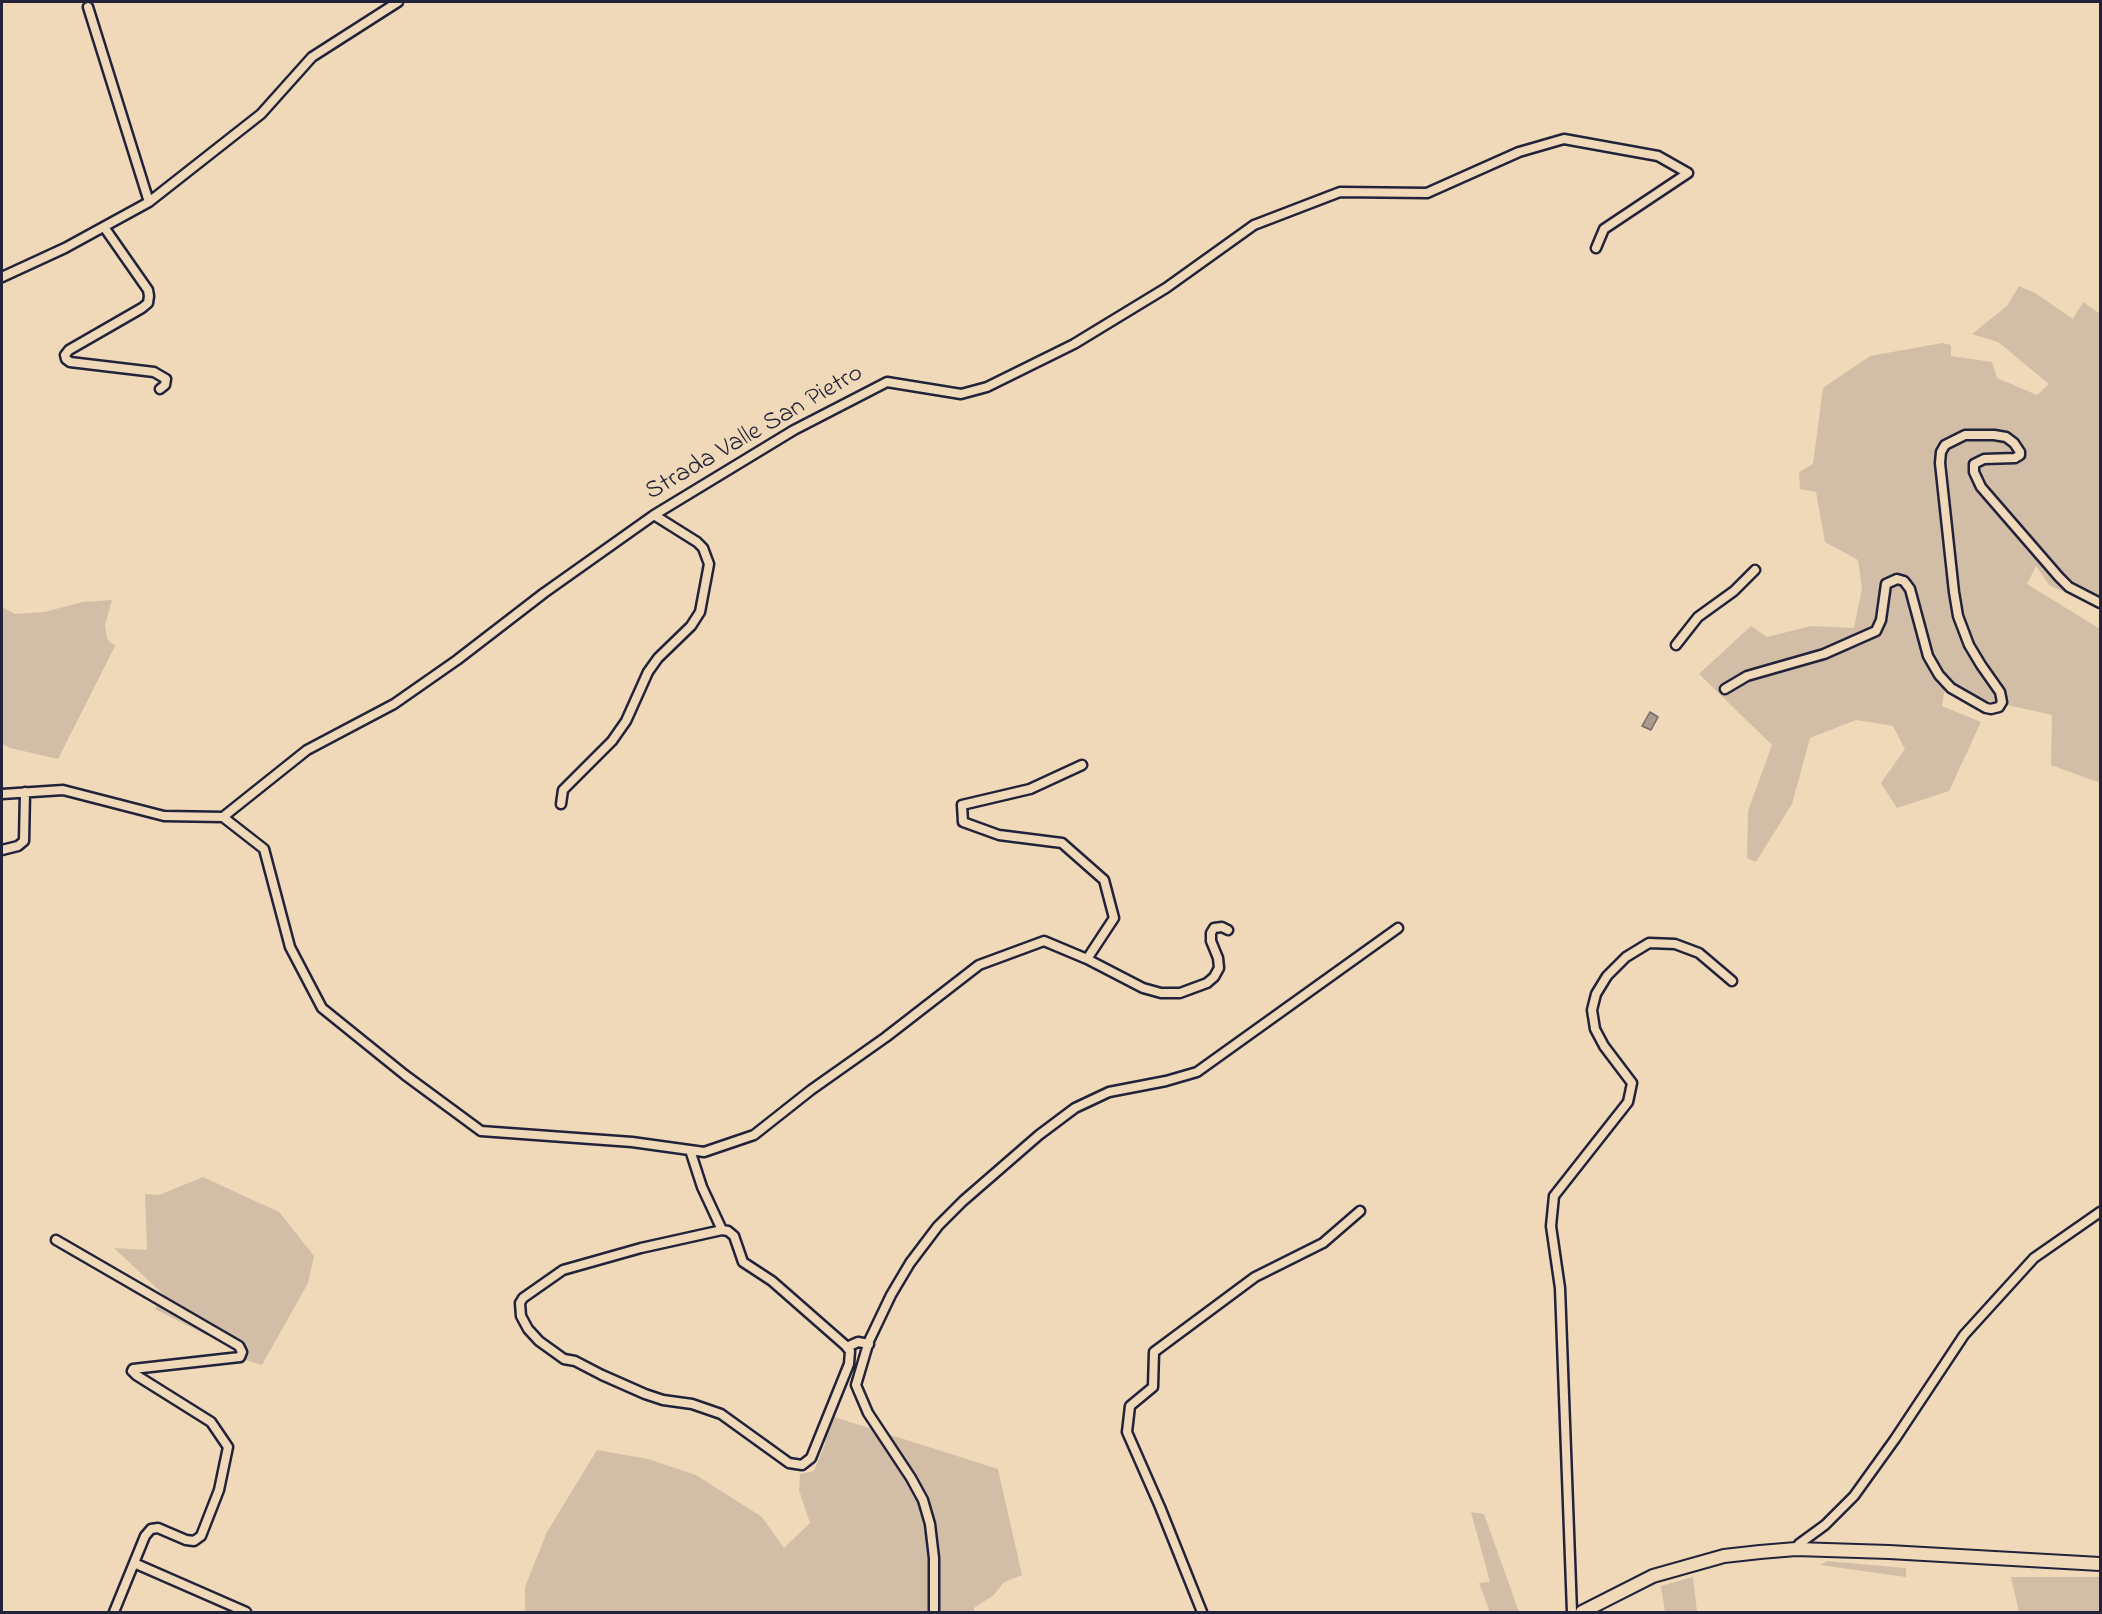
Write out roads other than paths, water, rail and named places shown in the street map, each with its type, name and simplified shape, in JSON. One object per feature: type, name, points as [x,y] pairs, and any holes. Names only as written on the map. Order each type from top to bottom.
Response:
[{"type":"street","points":[[2,277],[65,248],[149,202],[261,114],[312,57],[398,2]]},
{"type":"street","points":[[88,7],[149,202]]},
{"type":"street","name":"Strada Valle San Pietro","points":[[223,817],[307,750],[394,704],[654,515],[794,430],[887,382],[961,394],[987,387],[1074,344],[1166,288],[1254,225],[1340,192],[1427,193],[1519,152],[1564,139],[1658,156],[1688,173],[1604,229],[1596,248]]},
{"type":"street","points":[[104,227],[148,290],[147,303],[69,350],[65,355],[66,359],[70,362],[154,372],[166,379],[165,385],[160,389]]},
{"type":"street","points":[[1725,689],[1747,676],[1824,654],[1876,631],[1881,620],[1886,584],[1897,579],[1904,581],[1910,589],[1928,656],[1939,675],[1951,688],[1986,708],[1995,708],[2002,704],[2000,692],[1970,645],[1958,616],[1954,592],[1940,463],[1941,452],[1945,445],[1965,435],[1994,435],[2006,437],[2014,442],[2020,452],[2020,455],[2015,458],[1984,459],[1974,464],[1974,472],[1981,487],[2069,587],[2100,603]]},
{"type":"street","points":[[561,804],[564,790],[612,741],[626,721],[643,683],[658,658],[691,626],[700,612],[709,564],[703,548],[654,515]]},
{"type":"street","points":[[1676,645],[1698,617],[1734,591],[1755,570]]},
{"type":"street","points":[[1082,765],[1030,789],[962,805],[963,822],[999,835],[1062,843],[1104,880],[1114,918],[1088,959]]},
{"type":"street","points":[[2,794],[63,790],[164,816],[223,817],[264,849],[290,947],[322,1008],[405,1075],[481,1131],[632,1142],[704,1152],[754,1135],[979,965],[1044,941],[1088,959],[1143,988],[1161,993],[1180,993],[1207,983],[1214,977],[1219,968],[1210,933],[1214,927],[1228,930]]},
{"type":"street","points":[[2,850],[18,846],[24,841],[25,792]]},
{"type":"street","points":[[934,1612],[934,1558],[930,1524],[923,1500],[868,1413],[856,1385],[869,1344],[895,1287],[909,1263],[938,1226],[1039,1135],[1075,1108],[1098,1096],[1119,1089],[1166,1081],[1197,1072],[1398,928]]},
{"type":"street","points":[[1572,1612],[1560,1288],[1551,1226],[1554,1196],[1628,1102],[1632,1083],[1604,1046],[1595,1029],[1592,1010],[1596,994],[1607,976],[1626,957],[1649,943],[1675,944],[1699,953],[1732,981]]},
{"type":"street","points":[[690,1150],[702,1187],[722,1230]]},
{"type":"street","points":[[1202,1612],[1127,1432],[1130,1406],[1153,1387],[1154,1352],[1255,1277],[1323,1243],[1360,1211]]},
{"type":"street","points":[[1796,1549],[1854,1496],[1964,1335],[2034,1258],[2100,1212]]},
{"type":"street","points":[[722,1230],[734,1236],[743,1262],[772,1281],[851,1353],[849,1364],[811,1458],[806,1464],[798,1466],[784,1460],[721,1414],[692,1404],[663,1400],[645,1394],[602,1376],[575,1361],[564,1359],[539,1341],[524,1323],[520,1309],[523,1298],[563,1270],[641,1248],[722,1230]]},
{"type":"street","points":[[57,1240],[239,1346],[242,1352],[240,1357],[133,1369],[136,1375],[211,1422],[228,1447],[219,1490],[201,1536],[194,1541],[186,1540],[158,1528],[151,1529],[145,1536],[114,1612]]},
{"type":"street","points":[[847,1347],[858,1342],[869,1344]]},
{"type":"street","points":[[1582,1612],[1653,1576],[1683,1566],[1724,1556],[1796,1549],[2100,1564]]},
{"type":"street","points":[[134,1563],[246,1612]]}]
